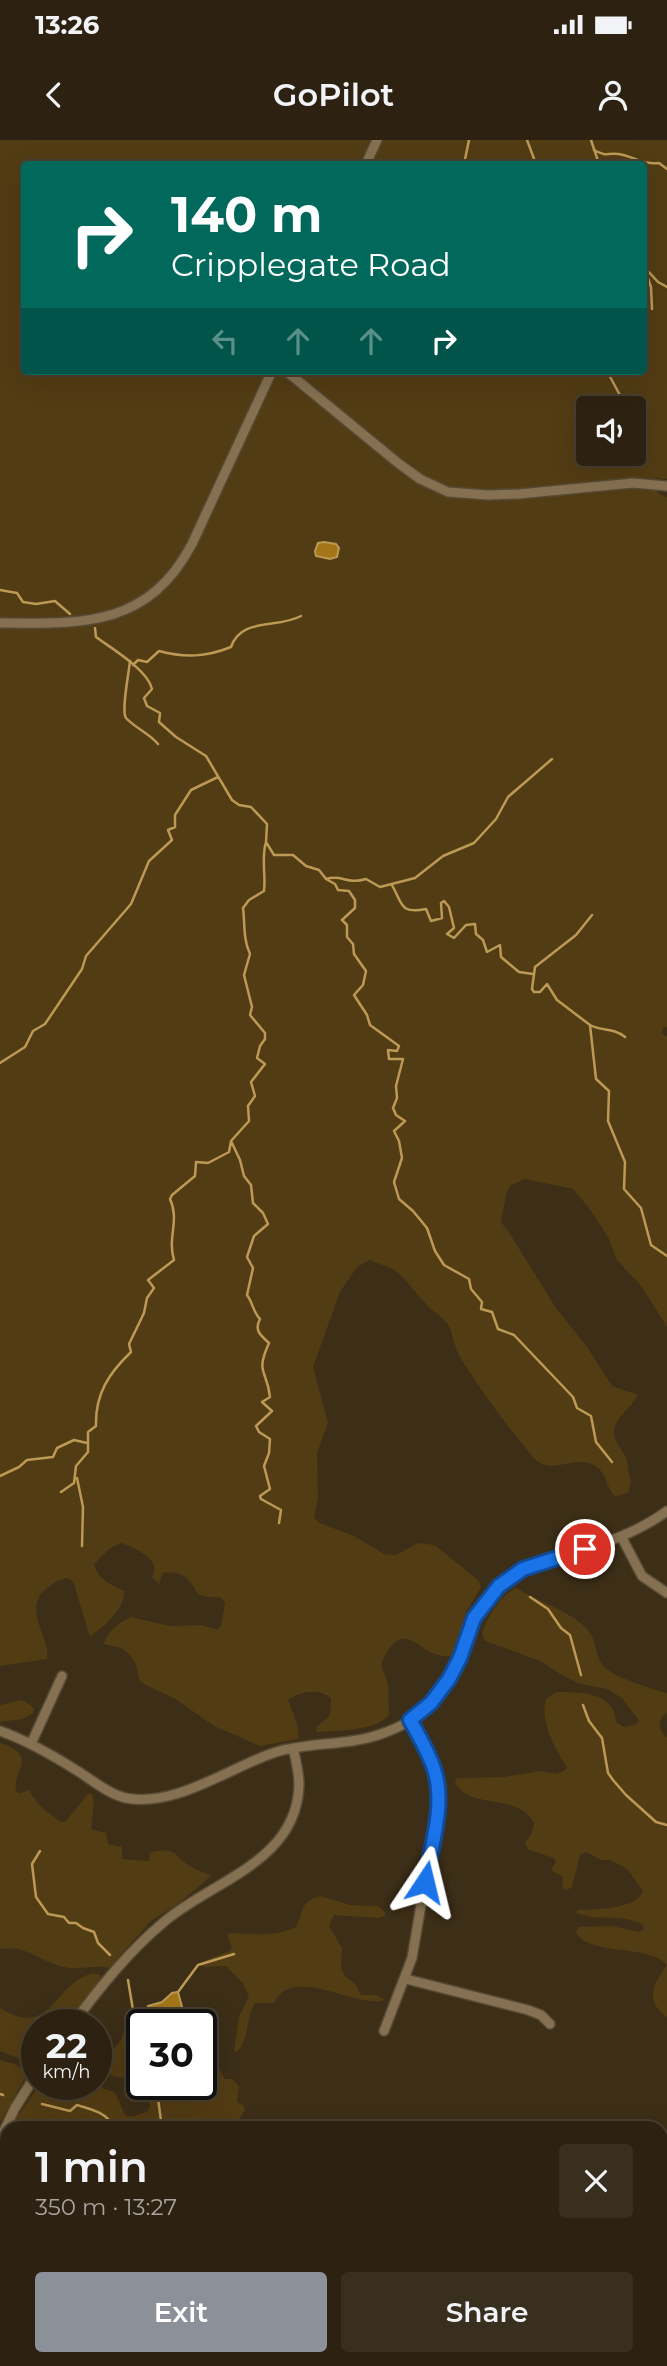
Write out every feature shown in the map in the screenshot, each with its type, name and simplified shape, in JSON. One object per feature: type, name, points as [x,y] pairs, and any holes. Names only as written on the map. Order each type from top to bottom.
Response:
[{"type":"street","points":[[367,161],[377,140]]},
{"type":"street","points":[[0,623],[80,622],[105,617],[145,599],[170,579],[192,544],[270,375]]},
{"type":"street","points":[[291,375],[398,463],[420,479],[448,492],[488,495],[633,483],[667,486]]},
{"type":"street","points":[[0,1731],[31,1744],[116,1794],[151,1800],[183,1793],[245,1764],[293,1748],[377,1736],[410,1720],[431,1703],[449,1679],[460,1658],[474,1618],[499,1586],[523,1569],[538,1563],[622,1538],[667,1511]]},
{"type":"street","points":[[622,1538],[642,1576],[667,1592]]},
{"type":"street","points":[[31,1744],[62,1675]]},
{"type":"street","points":[[384,2031],[412,1958],[434,1831],[438,1786],[428,1753],[410,1720]]},
{"type":"street","points":[[85,2009],[125,1959],[148,1936],[169,1918],[251,1865],[277,1843],[286,1831],[297,1801],[299,1786],[293,1748]]},
{"type":"street","points":[[406,1979],[541,2014],[550,2024]]},
{"type":"street","points":[[9,2121],[21,2098]]},
{"type":"shaded area","points":[[0,140],[667,140],[667,479],[655,478],[658,493],[667,497],[667,1027],[663,1028],[662,1034],[667,1036],[667,1327],[642,1287],[617,1260],[608,1237],[573,1189],[525,1179],[511,1185],[507,1191],[501,1222],[556,1308],[587,1347],[612,1386],[638,1395],[618,1420],[614,1432],[627,1461],[631,1480],[629,1492],[616,1497],[601,1470],[592,1464],[576,1462],[553,1466],[539,1462],[532,1456],[499,1415],[463,1362],[447,1323],[399,1274],[370,1260],[357,1267],[340,1292],[313,1367],[328,1423],[317,1453],[318,1498],[314,1518],[354,1536],[384,1554],[396,1555],[418,1543],[435,1545],[479,1581],[481,1587],[466,1612],[451,1656],[440,1656],[413,1641],[397,1641],[389,1649],[381,1665],[388,1683],[389,1715],[382,1721],[355,1729],[317,1732],[316,1728],[330,1715],[331,1698],[315,1692],[299,1694],[288,1700],[297,1723],[299,1739],[260,1746],[214,1726],[177,1700],[144,1684],[139,1680],[136,1664],[129,1654],[121,1648],[104,1644],[114,1628],[131,1617],[170,1626],[201,1625],[218,1630],[225,1603],[220,1597],[198,1594],[180,1574],[163,1573],[159,1584],[152,1577],[154,1567],[149,1558],[121,1543],[109,1549],[94,1564],[102,1577],[124,1591],[124,1598],[118,1611],[90,1637],[73,1581],[67,1578],[59,1580],[43,1592],[36,1608],[47,1659],[0,1666]]},
{"type":"shaded area","points":[[318,543],[336,544],[339,548],[337,557],[330,559],[316,556]]},
{"type":"shaded area","points":[[516,1588],[568,1614],[583,1625],[593,1639],[602,1664],[614,1674],[667,1693],[667,1712],[660,1725],[667,1737],[667,1965],[646,1954],[593,1945],[583,1940],[576,1932],[578,1927],[612,1926],[638,1932],[644,1930],[643,1925],[636,1921],[577,1913],[577,1910],[624,1905],[639,1897],[643,1891],[627,1869],[586,1852],[580,1855],[572,1887],[567,1890],[562,1888],[563,1877],[551,1870],[556,1861],[554,1858],[529,1850],[525,1843],[532,1833],[534,1823],[527,1814],[506,1804],[472,1797],[455,1783],[457,1778],[504,1777],[541,1771],[556,1774],[565,1770],[567,1767],[546,1725],[546,1699],[556,1692],[575,1692],[603,1699],[614,1712],[616,1722],[624,1727],[635,1725],[639,1721],[623,1699],[608,1689],[580,1684],[540,1661],[485,1641],[482,1633],[491,1614],[504,1596]]},
{"type":"shaded area","points":[[22,1700],[32,1706],[32,1714],[22,1719],[0,1722],[0,1705]]},
{"type":"shaded area","points":[[0,1743],[19,1753],[22,1759],[16,1792],[29,1790],[39,1804],[57,1819],[66,1821],[88,1794],[92,1794],[94,1803],[91,1829],[106,1833],[108,1844],[122,1847],[122,1859],[149,1861],[150,1853],[166,1850],[211,1876],[178,1904],[152,1920],[109,1968],[70,1968],[17,1949],[0,1949]]},
{"type":"shaded area","points":[[320,1896],[350,1905],[378,1906],[385,1912],[385,1916],[378,1918],[334,1915],[329,1926],[342,1948],[341,1968],[345,1976],[356,1985],[361,1995],[375,1995],[384,1999],[371,2001],[319,1989],[295,1987],[284,1991],[273,2003],[255,2003],[244,2041],[237,2052],[234,2051],[239,2017],[249,1997],[243,1983],[226,1966],[205,1967],[202,1962],[232,1948],[227,1935],[230,1933],[272,1934],[296,1927],[306,1904]]},
{"type":"shaded area","points":[[667,1965],[667,2017],[655,2004],[653,1992]]},
{"type":"shaded area","points":[[93,1973],[100,1975],[101,1979],[78,2009],[47,2009],[68,1988]]},
{"type":"shaded area","points":[[178,1992],[183,2009],[149,2009],[148,2006],[162,2002],[172,1993]]},
{"type":"shaded area","points":[[0,2008],[21,2017],[21,2059],[0,2051]]},
{"type":"shaded area","points":[[126,2025],[126,2078],[112,2075],[112,2049],[122,2038]]},
{"type":"shaded area","points":[[0,2060],[21,2068],[21,2085],[1,2121]]},
{"type":"shaded area","points":[[217,2066],[225,2079],[232,2079],[239,2086],[237,2102],[244,2106],[245,2111],[239,2121],[15,2121],[29,2100],[112,2100],[112,2091],[127,2116],[148,2111],[150,2105],[148,2100],[217,2100]]},
{"type":"waterway","points":[[465,161],[469,140]]},
{"type":"waterway","points":[[527,140],[535,161]]},
{"type":"waterway","points":[[591,140],[598,161]]},
{"type":"waterway","points":[[594,150],[641,161]]},
{"type":"waterway","points":[[647,163],[659,163],[667,169]]},
{"type":"waterway","points":[[647,270],[667,287]]},
{"type":"waterway","points":[[647,276],[651,287],[652,309]]},
{"type":"waterway","points":[[609,375],[620,396]]},
{"type":"waterway","points":[[0,590],[17,593],[23,602],[36,604],[55,601],[70,614]]},
{"type":"waterway","points":[[133,665],[138,660],[147,662],[159,651],[178,655],[204,655],[222,650],[231,647],[236,638],[251,627],[301,616]]},
{"type":"waterway","points":[[95,628],[96,637],[144,674],[152,689],[144,698],[147,706],[160,713],[159,722],[176,737],[206,756],[232,800],[239,805],[251,807],[267,824],[266,842],[274,855],[293,855],[306,866],[319,870],[338,890],[349,891],[355,900],[355,908],[342,920],[347,925],[347,937],[353,944],[354,954],[366,971],[363,985],[354,995],[370,1025],[399,1046],[397,1051],[388,1050],[389,1059],[403,1059],[393,1108],[396,1115],[405,1121],[394,1131],[402,1158],[394,1182],[399,1199],[427,1228],[435,1251],[444,1265],[469,1279],[471,1289],[482,1302],[481,1309],[492,1312],[498,1329],[514,1335],[573,1397],[577,1408],[591,1416],[596,1442],[612,1462]]},
{"type":"waterway","points":[[130,661],[125,700],[126,718],[158,744]]},
{"type":"waterway","points":[[326,879],[366,879],[380,887],[415,878],[443,856],[474,843],[496,819],[508,797],[552,759]]},
{"type":"waterway","points":[[0,1063],[25,1047],[33,1031],[45,1024],[82,969],[86,956],[131,904],[149,861],[172,840],[168,830],[175,827],[175,815],[191,790],[218,777]]},
{"type":"waterway","points":[[61,1492],[74,1483],[76,1466],[88,1452],[88,1432],[96,1426],[98,1404],[105,1385],[131,1352],[129,1344],[144,1313],[147,1298],[154,1288],[148,1280],[174,1260],[174,1215],[170,1199],[172,1195],[195,1176],[196,1162],[208,1163],[229,1152],[231,1141],[249,1121],[248,1106],[255,1096],[251,1082],[265,1064],[257,1058],[265,1033],[250,1015],[252,1007],[244,975],[250,954],[245,937],[243,908],[249,900],[264,891],[266,842]]},
{"type":"waterway","points":[[392,885],[403,906],[411,910],[426,909],[431,921],[442,918],[441,903],[444,901],[449,907],[454,928],[447,934],[454,938],[466,925],[475,924],[476,934],[483,940],[487,952],[500,945],[501,957],[519,972],[533,974]]},
{"type":"waterway","points":[[592,915],[576,935],[535,967],[532,989],[534,992],[540,992],[547,984],[557,1000],[590,1025],[625,1037]]},
{"type":"waterway","points":[[590,1025],[596,1079],[609,1091],[608,1121],[625,1162],[624,1189],[641,1208],[651,1245],[667,1256]]},
{"type":"waterway","points":[[231,1141],[244,1176],[251,1185],[253,1203],[263,1213],[268,1224],[254,1236],[247,1257],[253,1268],[247,1295],[260,1319],[259,1332],[269,1343],[262,1366],[270,1397],[262,1402],[272,1411],[256,1426],[259,1432],[270,1439],[264,1466],[270,1489],[260,1496],[281,1510],[279,1523]]},
{"type":"waterway","points":[[0,1476],[27,1460],[53,1457],[57,1448],[74,1440],[87,1443]]},
{"type":"waterway","points":[[77,1478],[83,1507],[82,1546]]},
{"type":"waterway","points":[[530,1597],[548,1609],[561,1628],[570,1635],[581,1675]]},
{"type":"waterway","points":[[583,1705],[589,1721],[602,1738],[608,1773],[626,1795],[656,1822],[667,1825]]},
{"type":"waterway","points":[[40,1851],[32,1864],[36,1897],[48,1914],[64,1917],[69,1923],[76,1923],[94,1932],[98,1943],[110,1955]]},
{"type":"waterway","points":[[178,1992],[198,1965],[234,1954]]},
{"type":"waterway","points":[[128,1980],[133,2009]]},
{"type":"waterway","points":[[158,2100],[161,2121]]},
{"type":"waterway","points":[[42,2104],[70,2111],[77,2105],[98,2112],[109,2121]]},
{"type":"route","points":[[425,1882],[438,1805],[438,1786],[428,1753],[410,1720],[431,1703],[449,1679],[460,1658],[474,1618],[489,1595],[523,1569],[585,1549]]}]
